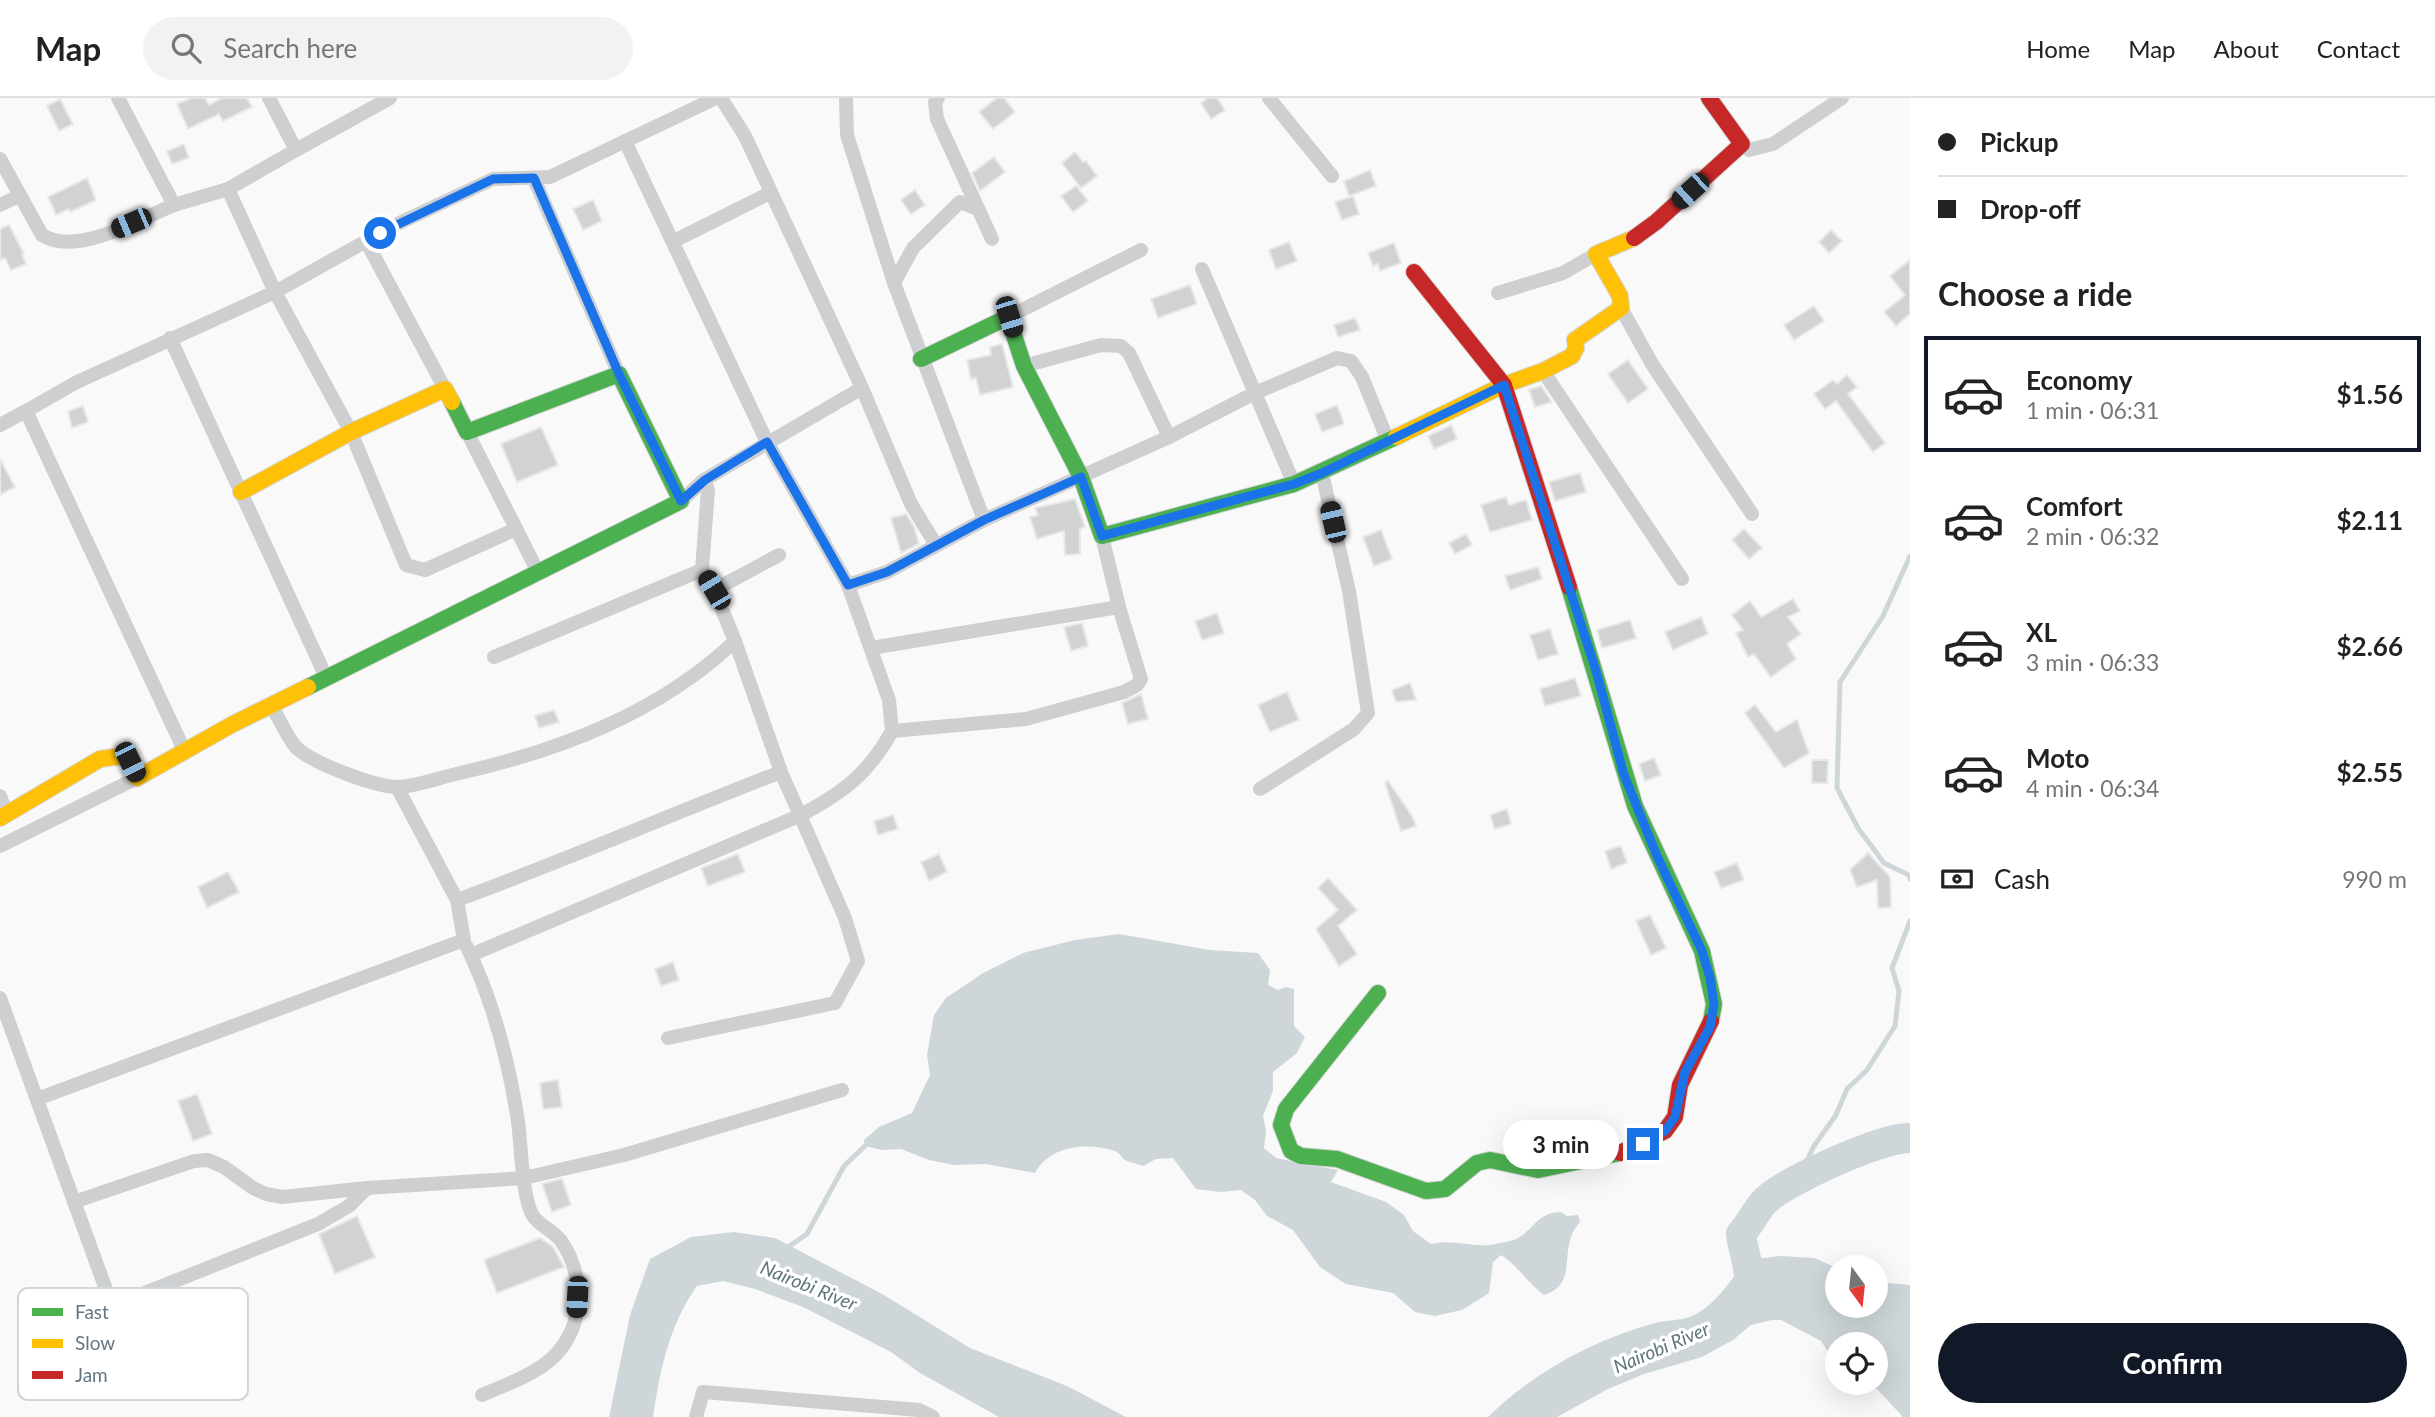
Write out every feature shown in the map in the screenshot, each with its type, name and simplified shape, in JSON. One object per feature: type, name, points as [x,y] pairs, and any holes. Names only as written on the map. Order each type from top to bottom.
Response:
[{"type":"street","points":[[118,98],[174,205]]},
{"type":"street","points":[[269,98],[296,150]]},
{"type":"street","points":[[0,159],[42,235],[51,241],[87,241],[174,205],[228,189],[390,98]]},
{"type":"street","points":[[0,425],[77,382],[275,292],[366,241],[493,179],[550,177],[718,98],[745,136],[862,388],[911,504],[936,545]]},
{"type":"street","points":[[846,98],[846,135],[894,283],[984,520]]},
{"type":"street","points":[[938,98],[935,102],[937,119],[992,239]]},
{"type":"street","points":[[1269,98],[1332,176]]},
{"type":"street","points":[[1709,98],[1749,150],[1773,144],[1842,98]]},
{"type":"street","points":[[471,956],[801,815],[832,799],[856,781],[878,755],[892,731],[889,700],[848,585],[767,442],[625,141]]},
{"type":"street","points":[[1498,293],[1563,273],[1596,254],[1633,239],[1656,222],[1742,144]]},
{"type":"street","points":[[534,178],[619,374],[681,501]]},
{"type":"street","points":[[228,189],[275,292],[351,432],[405,565],[425,570],[516,528]]},
{"type":"street","points":[[674,241],[770,193]]},
{"type":"street","points":[[0,205],[19,196]]},
{"type":"street","points":[[894,283],[913,248],[960,202],[978,209]]},
{"type":"street","points":[[366,241],[538,572]]},
{"type":"street","points":[[921,359],[1141,250]]},
{"type":"street","points":[[1596,254],[1620,296],[1621,309],[1651,364],[1752,514]]},
{"type":"street","points":[[1202,269],[1294,484]]},
{"type":"street","points":[[1378,993],[1286,1109],[1281,1125],[1283,1138],[1291,1152],[1301,1156],[1337,1159],[1381,1176],[1436,1192],[1445,1189],[1478,1163],[1490,1160],[1538,1170],[1551,1169],[1624,1152],[1665,1131],[1675,1117],[1685,1072],[1710,1027],[1714,1004],[1702,951],[1631,796],[1596,671],[1504,385],[1415,272]]},
{"type":"street","points":[[1102,536],[1294,484],[1322,473],[1504,385],[1543,371],[1572,356],[1576,348],[1575,340],[1583,332],[1621,309]]},
{"type":"street","points":[[892,731],[1026,719],[1124,692],[1138,685],[1141,678],[1119,607],[1102,536],[1081,477],[1024,366],[1009,317]]},
{"type":"street","points":[[170,338],[326,677]]},
{"type":"street","points":[[1024,366],[1101,345],[1121,346],[1129,353],[1169,437]]},
{"type":"street","points":[[848,585],[887,572],[984,520],[1169,437],[1255,393],[1337,358],[1351,361],[1362,377],[1388,441]]},
{"type":"street","points":[[1543,371],[1682,579]]},
{"type":"street","points":[[467,432],[619,374]]},
{"type":"street","points":[[0,846],[137,778],[184,750],[326,677],[681,501],[705,480],[862,388]]},
{"type":"street","points":[[241,492],[351,432],[445,389]]},
{"type":"street","points":[[26,411],[184,750]]},
{"type":"street","points":[[1261,789],[1354,729],[1368,713],[1349,591],[1322,473]]},
{"type":"street","points":[[668,1038],[835,1003],[858,961],[845,918],[780,772],[734,641],[714,590],[702,570],[708,490],[705,480]]},
{"type":"street","points":[[714,590],[779,555]]},
{"type":"street","points":[[494,657],[702,570]]},
{"type":"street","points":[[871,648],[1119,607]]},
{"type":"street","points":[[271,705],[296,747],[315,761],[349,775],[397,787],[509,762],[623,720],[708,667],[734,641]]},
{"type":"street","points":[[0,796],[4,816],[100,759],[122,756],[130,762],[137,778]]},
{"type":"street","points":[[457,900],[552,865],[630,830],[780,772]]},
{"type":"street","points":[[397,787],[457,900],[464,940],[501,1042],[518,1120],[524,1178],[533,1216],[561,1241],[578,1278],[576,1317],[560,1353],[532,1373],[482,1395]]},
{"type":"street","points":[[37,1099],[464,940]]},
{"type":"street","points":[[0,998],[105,1288]]},
{"type":"street","points":[[74,1202],[194,1161],[208,1160],[224,1167],[253,1188],[274,1196],[524,1178],[624,1155],[842,1090]]},
{"type":"street","points":[[157,1288],[318,1224],[349,1206],[367,1188]]},
{"type":"street","points":[[696,1417],[703,1392],[919,1410],[933,1417]]},
{"type":"water","points":[[1119,934],[1210,950],[1258,953],[1270,970],[1268,985],[1278,990],[1286,987],[1294,989],[1294,1026],[1305,1037],[1297,1053],[1273,1072],[1273,1091],[1263,1116],[1266,1131],[1264,1148],[1276,1158],[1338,1170],[1331,1182],[1386,1202],[1404,1215],[1413,1231],[1431,1244],[1449,1242],[1491,1245],[1514,1240],[1547,1215],[1561,1212],[1567,1216],[1578,1215],[1580,1222],[1569,1243],[1562,1282],[1544,1295],[1501,1255],[1493,1262],[1489,1293],[1462,1310],[1435,1316],[1415,1312],[1393,1293],[1346,1284],[1320,1267],[1293,1230],[1267,1216],[1255,1200],[1241,1190],[1221,1192],[1196,1189],[1173,1158],[1156,1159],[1143,1166],[1104,1148],[1070,1148],[1050,1156],[1035,1173],[986,1164],[954,1165],[929,1160],[901,1149],[882,1150],[865,1146],[864,1140],[879,1127],[912,1113],[930,1075],[927,1055],[934,1015],[946,998],[983,973],[1023,953],[1075,940]]},
{"type":"water","name":"Nairobi River","points":[[734,1232],[775,1238],[884,1295],[970,1348],[1067,1386],[1126,1417],[999,1417],[920,1373],[891,1352],[803,1307],[755,1289],[723,1281],[697,1286],[679,1316],[663,1366],[653,1417],[609,1417],[630,1315],[650,1259],[691,1237]]},
{"type":"water","name":"Nairobi River","points":[[1781,1256],[1814,1258],[1825,1263],[1825,1318],[1888,1318],[1888,1283],[1910,1285],[1910,1417],[1903,1417],[1883,1395],[1888,1395],[1888,1332],[1825,1332],[1825,1347],[1821,1341],[1781,1320],[1772,1320],[1751,1325],[1733,1340],[1702,1357],[1644,1374],[1608,1389],[1557,1417],[1488,1417],[1545,1372],[1587,1348],[1632,1330],[1683,1319],[1701,1311],[1716,1298],[1748,1260]]},
{"type":"building","points":[[191,98],[205,98],[209,105],[222,98],[247,98],[252,107],[223,121],[219,114],[188,129],[177,104]]},
{"type":"building","points":[[997,98],[1004,98],[1015,112],[993,129],[979,112]]},
{"type":"building","points":[[1208,98],[1217,98],[1225,110],[1211,119],[1201,103]]},
{"type":"building","points":[[60,99],[73,124],[59,131],[47,106]]},
{"type":"building","points":[[184,144],[189,158],[172,164],[167,151]]},
{"type":"building","points":[[1075,152],[1097,176],[1081,188],[1062,163]]},
{"type":"building","points":[[994,157],[1005,172],[980,191],[972,173]]},
{"type":"building","points":[[1370,170],[1376,186],[1349,196],[1344,181]]},
{"type":"building","points":[[87,178],[96,200],[70,212],[69,209],[56,215],[48,197]]},
{"type":"building","points":[[1076,186],[1088,201],[1073,212],[1061,196]]},
{"type":"building","points":[[915,190],[925,205],[911,214],[901,200]]},
{"type":"building","points":[[1353,196],[1359,214],[1342,220],[1335,202]]},
{"type":"building","points":[[593,200],[602,221],[583,230],[573,209]]},
{"type":"building","points":[[9,225],[24,254],[22,255],[26,264],[11,270],[5,258],[0,260],[0,229]]},
{"type":"building","points":[[1831,230],[1842,241],[1829,253],[1819,242]]},
{"type":"building","points":[[1289,242],[1297,261],[1276,269],[1269,250]]},
{"type":"building","points":[[1394,243],[1401,263],[1380,271],[1378,264],[1373,266],[1368,253]]},
{"type":"building","points":[[1910,260],[1910,314],[1896,326],[1884,312],[1905,295],[1890,276]]},
{"type":"building","points":[[1190,285],[1197,304],[1158,318],[1151,299]]},
{"type":"building","points":[[1814,306],[1824,321],[1794,340],[1784,325]]},
{"type":"building","points":[[1355,318],[1360,330],[1338,337],[1334,325]]},
{"type":"building","points":[[1002,344],[1013,387],[980,395],[976,378],[971,379],[967,360],[991,355],[990,347]]},
{"type":"building","points":[[1628,360],[1648,389],[1628,403],[1608,374]]},
{"type":"building","points":[[1847,375],[1857,387],[1848,394],[1885,443],[1873,452],[1836,401],[1825,409],[1814,394],[1833,380],[1837,384]]},
{"type":"building","points":[[1541,386],[1552,402],[1535,407],[1529,390]]},
{"type":"building","points":[[1337,405],[1344,424],[1322,432],[1315,414]]},
{"type":"building","points":[[83,406],[88,422],[72,428],[68,411]]},
{"type":"building","points":[[1451,425],[1457,439],[1434,449],[1428,436]]},
{"type":"building","points":[[541,427],[558,465],[517,482],[501,444]]},
{"type":"building","points":[[0,459],[15,487],[0,495]]},
{"type":"building","points":[[1580,473],[1586,492],[1555,501],[1549,482]]},
{"type":"building","points":[[1506,497],[1509,505],[1526,500],[1532,520],[1490,532],[1481,505]]},
{"type":"building","points":[[1075,499],[1085,527],[1080,529],[1080,554],[1065,555],[1064,531],[1037,539],[1030,517],[1038,515],[1035,508]]},
{"type":"building","points":[[906,514],[914,527],[919,544],[901,553],[891,518]]},
{"type":"building","points":[[1744,529],[1762,548],[1749,559],[1732,540]]},
{"type":"building","points":[[1381,530],[1392,559],[1374,566],[1363,537]]},
{"type":"building","points":[[1466,534],[1472,545],[1455,554],[1449,543]]},
{"type":"building","points":[[1538,567],[1542,579],[1510,590],[1505,576]]},
{"type":"building","points":[[1793,599],[1800,611],[1788,617],[1801,634],[1787,644],[1796,659],[1771,677],[1754,654],[1748,657],[1736,633],[1743,630],[1732,615],[1750,601],[1761,617]]},
{"type":"building","points":[[1217,613],[1224,633],[1202,640],[1195,621]]},
{"type":"building","points":[[1701,617],[1708,634],[1673,650],[1665,632]]},
{"type":"building","points":[[1630,620],[1636,638],[1602,648],[1597,630]]},
{"type":"building","points":[[1082,623],[1088,646],[1071,651],[1064,627]]},
{"type":"building","points":[[1550,629],[1558,654],[1538,660],[1530,635]]},
{"type":"building","points":[[1575,678],[1581,696],[1545,706],[1540,689]]},
{"type":"building","points":[[1410,683],[1416,700],[1396,702],[1392,690]]},
{"type":"building","points":[[1287,692],[1299,720],[1270,732],[1258,705]]},
{"type":"building","points":[[1141,694],[1148,719],[1128,724],[1122,703]]},
{"type":"building","points":[[1755,705],[1776,732],[1797,720],[1809,753],[1784,768],[1745,713]]},
{"type":"building","points":[[554,710],[559,722],[539,728],[535,716]]},
{"type":"building","points":[[1654,758],[1661,775],[1645,781],[1639,764]]},
{"type":"building","points":[[1812,760],[1828,760],[1827,783],[1812,783]]},
{"type":"building","points":[[1388,781],[1416,826],[1401,831],[1385,783]]},
{"type":"building","points":[[1507,809],[1511,824],[1495,829],[1490,815]]},
{"type":"building","points":[[893,815],[898,829],[878,835],[874,821]]},
{"type":"building","points":[[1621,846],[1627,863],[1611,869],[1605,851]]},
{"type":"building","points":[[1868,853],[1890,877],[1891,907],[1878,908],[1877,880],[1857,887],[1850,870]]},
{"type":"building","points":[[738,854],[745,872],[708,886],[701,868]]},
{"type":"building","points":[[939,854],[947,872],[929,881],[921,862]]},
{"type":"building","points":[[1737,863],[1744,880],[1721,888],[1714,872]]},
{"type":"building","points":[[228,872],[239,892],[207,908],[198,887]]},
{"type":"building","points":[[1328,878],[1357,910],[1338,926],[1357,954],[1339,966],[1316,929],[1338,910],[1318,888]]},
{"type":"building","points":[[1650,915],[1666,948],[1651,955],[1636,921]]},
{"type":"building","points":[[673,962],[679,980],[661,986],[655,969]]},
{"type":"building","points":[[558,1080],[562,1107],[543,1109],[540,1083]]},
{"type":"building","points":[[197,1094],[212,1134],[193,1141],[178,1101]]},
{"type":"building","points":[[562,1179],[571,1205],[552,1212],[542,1184]]},
{"type":"building","points":[[357,1216],[375,1257],[335,1274],[319,1234]]},
{"type":"building","points":[[540,1238],[553,1247],[564,1267],[497,1293],[484,1260]]},
{"type":"waterway","points":[[1910,556],[1883,616],[1840,682],[1837,788],[1858,828],[1884,863],[1909,875],[1910,879]]},
{"type":"waterway","points":[[1798,1179],[1814,1146],[1836,1115],[1847,1089],[1867,1070],[1895,1026],[1899,991],[1892,968],[1910,921]]},
{"type":"waterway","points":[[1742,1299],[1749,1276],[1741,1234],[1763,1203],[1790,1184],[1833,1162],[1878,1145],[1910,1138]]},
{"type":"waterway","points":[[785,1249],[807,1234],[844,1166],[865,1146]]},
{"type":"traffic: fast","points":[[921,359],[1008,317],[1024,366],[1081,477],[1102,536],[1294,484],[1396,437]]},
{"type":"traffic: fast","points":[[308,687],[681,501],[619,374],[467,432],[452,402]]},
{"type":"traffic: fast","points":[[1569,587],[1635,806],[1702,951],[1714,1004],[1711,1021]]},
{"type":"traffic: fast","points":[[1378,993],[1286,1109],[1281,1125],[1291,1151],[1301,1156],[1337,1159],[1426,1191],[1445,1189],[1477,1163],[1490,1160],[1538,1170],[1620,1153]]},
{"type":"traffic: slow","points":[[1396,437],[1572,356],[1576,348],[1575,340],[1621,308],[1620,296],[1596,254],[1634,238]]},
{"type":"traffic: slow","points":[[241,492],[351,432],[445,389],[452,402]]},
{"type":"traffic: slow","points":[[0,818],[100,759],[122,756],[129,762],[137,778],[233,724],[308,687]]},
{"type":"traffic: jam","points":[[1634,238],[1656,222],[1742,144],[1709,98]]},
{"type":"traffic: jam","points":[[1414,272],[1504,385],[1569,587]]},
{"type":"traffic: jam","points":[[1620,1153],[1665,1131],[1675,1117],[1680,1085],[1711,1021]]},
{"type":"route","points":[[380,233],[493,179],[534,178],[619,374],[681,501],[705,480],[767,442],[848,585],[887,572],[984,520],[1081,477],[1102,536],[1294,484],[1504,385],[1596,671],[1624,775],[1657,856],[1702,951],[1710,978],[1714,1004],[1710,1027],[1685,1072],[1675,1117],[1665,1131],[1643,1144]]}]
